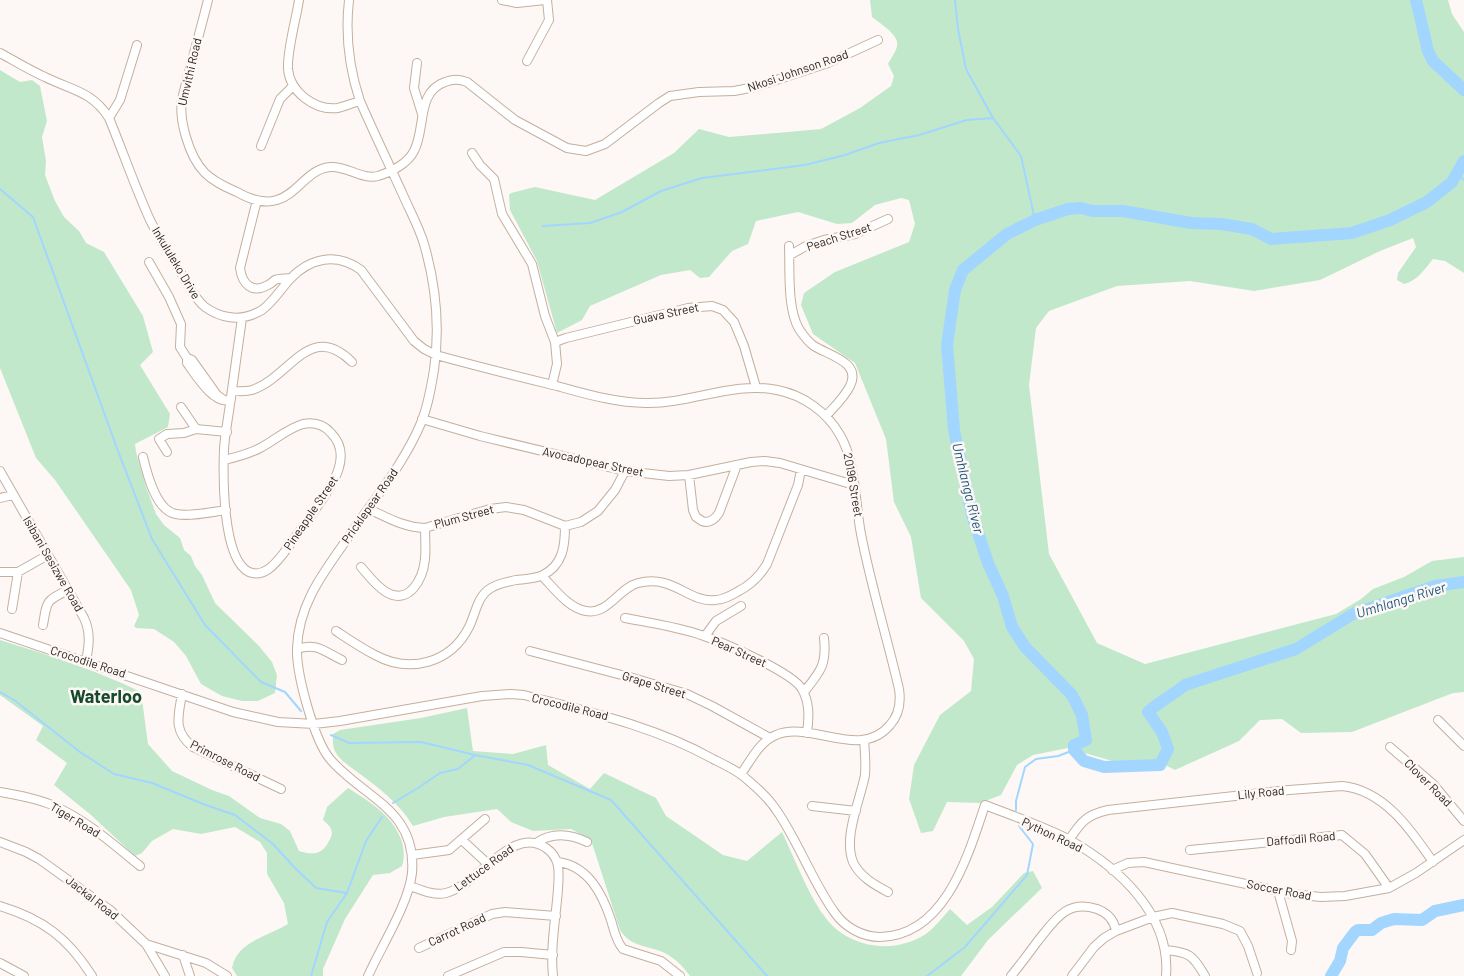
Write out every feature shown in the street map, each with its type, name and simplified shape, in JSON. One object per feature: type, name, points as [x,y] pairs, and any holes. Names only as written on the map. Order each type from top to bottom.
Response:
[{"type":"street","name":"Umvithi Road","points":[[208,0],[181,103],[183,125],[195,160],[204,172],[221,184],[257,200],[269,201],[282,198],[314,173],[325,168],[339,167],[370,177],[376,177],[392,170]]},
{"type":"street","points":[[299,0],[288,65],[293,86],[308,101],[325,108],[337,108],[360,101]]},
{"type":"street","name":"Pricklepear Road","points":[[349,0],[347,14],[351,70],[360,101],[423,242],[429,263],[436,309],[436,354],[431,385],[422,419],[396,471],[314,588],[302,618],[297,649],[300,677],[314,724],[329,758],[344,773],[393,813],[407,836],[412,855],[410,886],[368,976]]},
{"type":"street","points":[[502,0],[517,4],[546,0],[549,20],[527,61]]},
{"type":"street","name":"Nkosi Johnson Road","points":[[392,170],[407,161],[414,152],[419,138],[422,114],[427,98],[434,88],[446,81],[463,80],[515,120],[567,148],[586,151],[605,144],[670,96],[690,92],[734,91],[755,87],[828,63],[878,40]]},
{"type":"street","points":[[109,118],[118,106],[136,45]]},
{"type":"street","name":"Inkululeko Drive","points":[[0,53],[45,77],[88,95],[105,111],[150,220],[194,294],[203,306],[217,314],[242,318]]},
{"type":"street","points":[[417,63],[414,88],[422,114]]},
{"type":"street","points":[[261,146],[280,99],[293,86]]},
{"type":"street","points":[[472,153],[494,179],[502,214],[532,264],[545,316],[555,342],[557,364],[552,385]]},
{"type":"street","points":[[257,200],[240,268],[242,278],[248,286],[259,289],[268,286],[276,280],[291,278]]},
{"type":"street","name":"Peach Street","points":[[790,255],[818,242],[855,234],[888,219]]},
{"type":"street","name":"Peach Street","points":[[789,246],[793,312],[798,328],[812,345],[843,360],[848,365],[852,375],[851,384],[848,389],[826,416]]},
{"type":"street","points":[[242,318],[264,308],[304,266],[324,259],[337,260],[350,263],[365,275],[414,341],[424,349],[436,354]]},
{"type":"street","points":[[149,262],[180,324],[180,347],[187,358],[186,363],[209,392],[221,400],[257,388],[307,351],[319,346],[331,347],[352,362]]},
{"type":"street","name":"Guava Street","points":[[555,342],[688,308],[712,306],[727,313],[734,322],[744,346],[756,388]]},
{"type":"street","name":"Pineapple Street","points":[[224,460],[254,452],[292,429],[308,424],[320,425],[329,431],[336,440],[340,457],[338,472],[329,490],[275,564],[258,574],[250,572],[240,564],[230,540],[224,488],[224,460],[229,396],[242,318]]},
{"type":"street","name":"20196 Street","points":[[436,354],[488,370],[621,401],[648,403],[684,401],[734,390],[756,388],[777,390],[798,396],[826,416],[838,430],[851,463],[866,556],[900,696],[896,716],[889,727],[878,735],[864,740],[782,733],[770,738]]},
{"type":"street","points":[[181,407],[196,429]]},
{"type":"street","name":"Avocadopear Street","points":[[422,419],[480,436],[625,471],[669,476],[690,475],[765,461],[780,462],[854,485]]},
{"type":"street","points":[[167,452],[158,438],[167,434],[184,433],[196,429],[226,432]]},
{"type":"street","points":[[142,457],[155,495],[163,509],[174,514],[226,510]]},
{"type":"street","points":[[690,475],[695,514],[702,521],[709,522],[716,518],[719,512],[737,465]]},
{"type":"street","points":[[542,576],[563,598],[586,612],[604,607],[632,585],[648,581],[668,583],[708,600],[720,600],[730,596],[748,585],[764,570],[798,485],[801,470]]},
{"type":"street","name":"Isibani Sesizwe Road","points":[[0,471],[88,626],[89,642],[86,661]]},
{"type":"street","points":[[336,632],[376,656],[392,662],[408,664],[434,661],[444,656],[462,639],[470,626],[480,598],[487,590],[501,584],[542,576],[553,568],[562,556],[565,526],[581,522],[598,511],[615,490],[625,471]]},
{"type":"street","points":[[0,498],[14,495]]},
{"type":"street","name":"Plum Street","points":[[369,509],[399,524],[425,528],[490,509],[506,507],[524,510],[565,526]]},
{"type":"street","points":[[361,567],[385,592],[394,596],[408,594],[419,581],[424,563],[425,528]]},
{"type":"street","points":[[0,572],[18,572],[48,555]]},
{"type":"street","points":[[12,609],[18,572]]},
{"type":"street","points":[[43,624],[46,608],[50,600],[68,590]]},
{"type":"street","points":[[705,636],[716,621],[741,606]]},
{"type":"street","name":"Pear Street","points":[[625,618],[705,636],[777,669],[794,680],[804,692]]},
{"type":"street","name":"Crocodile Road","points":[[0,633],[258,719],[278,722],[314,724],[340,721],[482,696],[511,694],[524,695],[643,727],[677,740],[741,774],[776,809],[836,914],[857,932],[874,937],[903,933],[917,927],[929,918],[940,905],[955,881],[972,843],[985,805]]},
{"type":"street","points":[[807,734],[809,713],[804,692],[822,668],[825,652],[824,638]]},
{"type":"street","points":[[297,649],[315,646],[342,660]]},
{"type":"street","name":"Grape Street","points":[[530,651],[687,694],[770,738]]},
{"type":"street","name":"Primrose Road","points":[[182,694],[178,725],[181,735],[187,742],[193,747],[281,789]]},
{"type":"street","points":[[1438,720],[1464,746]]},
{"type":"street","points":[[741,774],[758,750],[770,738]]},
{"type":"street","points":[[864,740],[866,764],[850,837],[850,853],[854,864],[870,882],[888,892]]},
{"type":"street","name":"Clover Road","points":[[1390,747],[1434,784],[1464,821]]},
{"type":"street","name":"Lily Road","points":[[1069,840],[1088,817],[1108,810],[1342,786],[1370,793],[1386,806],[1418,840],[1433,862]]},
{"type":"street","name":"Tiger Road","points":[[0,792],[38,800],[54,806],[93,828],[140,866]]},
{"type":"street","name":"Python Road","points":[[985,805],[1069,840],[1112,870],[1138,896],[1159,928],[1165,950],[1166,976]]},
{"type":"street","points":[[812,806],[856,811]]},
{"type":"street","points":[[412,855],[445,852],[462,840],[485,819]]},
{"type":"street","name":"Lettuce Road","points":[[410,886],[435,894],[445,893],[460,888],[514,845],[526,842],[536,843],[547,837],[562,835],[587,842]]},
{"type":"street","name":"Daffodil Road","points":[[1190,850],[1342,835],[1365,854],[1388,888]]},
{"type":"street","points":[[462,840],[489,865]]},
{"type":"street","name":"Soccer Road","points":[[1112,870],[1128,863],[1144,862],[1278,891],[1321,897],[1345,896],[1388,888],[1433,862],[1464,840]]},
{"type":"street","name":"Jackal Road","points":[[0,842],[26,852],[63,875],[110,910],[146,944],[165,976]]},
{"type":"street","points":[[536,843],[549,849],[558,862],[559,878],[553,976]]},
{"type":"street","points":[[558,862],[572,865],[582,871],[593,882],[606,906],[620,946],[627,951],[662,961],[680,976]]},
{"type":"street","points":[[1278,891],[1292,942],[1291,950]]},
{"type":"street","points":[[0,906],[21,912],[50,928],[68,944],[92,976]]},
{"type":"street","points":[[1011,976],[1056,917],[1068,910],[1084,906],[1101,910],[1113,921],[1116,931]]},
{"type":"street","name":"Carrot Road","points":[[419,948],[492,914],[505,912],[556,916]]},
{"type":"street","points":[[1072,976],[1094,947],[1104,938],[1116,931],[1165,913],[1179,913],[1237,929],[1245,938],[1257,973]]},
{"type":"street","points":[[146,944],[183,955],[216,968],[227,976]]},
{"type":"street","points":[[1165,950],[1189,954],[1196,960],[1205,976]]},
{"type":"street","points":[[448,976],[465,972],[504,952],[553,955]]},
{"type":"street","points":[[183,955],[190,976]]},
{"type":"street","points":[[0,963],[24,976]]},
{"type":"green space","points":[[870,0],[1448,0],[1452,14],[1464,32],[1464,273],[1445,261],[1433,259],[1413,280],[1404,284],[1397,280],[1398,273],[1416,247],[1413,238],[1380,251],[1320,280],[1254,291],[1190,281],[1117,286],[1049,311],[1036,328],[1029,385],[1049,554],[1097,643],[1145,664],[1336,614],[1361,599],[1373,589],[1404,577],[1432,561],[1464,557],[1464,692],[1453,693],[1352,732],[1301,733],[1282,719],[1260,720],[1239,741],[1175,770],[1159,762],[1112,761],[1068,748],[1033,755],[1017,765],[1001,795],[980,803],[947,802],[933,831],[921,833],[909,799],[914,765],[940,715],[971,691],[974,659],[964,641],[921,598],[911,537],[894,502],[886,439],[855,363],[813,334],[801,305],[804,293],[835,272],[909,242],[915,224],[909,200],[901,198],[875,205],[852,223],[837,224],[798,212],[756,221],[748,244],[732,251],[709,277],[700,278],[690,270],[661,275],[590,306],[582,320],[557,333],[537,261],[510,210],[509,195],[535,187],[595,200],[674,153],[699,129],[729,137],[821,129],[860,108],[891,86],[894,76],[888,64],[897,46],[897,42],[892,34],[872,17]]},
{"type":"green space","points":[[0,70],[20,82],[32,80],[40,86],[47,121],[42,137],[46,161],[45,175],[55,201],[64,217],[79,231],[86,243],[104,252],[143,316],[153,352],[140,365],[170,414],[168,427],[135,444],[146,487],[156,514],[164,525],[180,538],[184,550],[191,556],[215,603],[259,646],[272,662],[277,675],[275,693],[258,701],[242,701],[222,696],[201,684],[186,656],[174,642],[154,629],[136,628],[134,626],[139,615],[131,590],[55,480],[36,458],[0,368]]},
{"type":"green space","points":[[0,640],[54,657],[141,692],[148,744],[172,771],[229,796],[260,818],[281,824],[290,831],[299,851],[317,853],[326,846],[332,835],[330,827],[323,820],[327,807],[348,788],[379,809],[392,822],[403,846],[404,859],[402,866],[390,873],[373,875],[345,919],[323,969],[323,976],[237,976],[232,968],[240,952],[254,941],[288,924],[284,903],[267,874],[267,853],[260,842],[235,827],[201,834],[173,829],[152,841],[142,853],[135,856],[91,815],[54,785],[67,763],[36,740],[43,726],[0,695]]},
{"type":"green space","points":[[467,708],[473,751],[513,754],[546,745],[548,765],[590,789],[604,773],[656,798],[666,816],[723,855],[747,861],[782,832],[808,890],[828,921],[849,938],[861,943],[874,946],[888,946],[914,940],[926,934],[950,909],[967,925],[992,907],[1024,873],[1033,871],[1042,888],[988,940],[961,976],[690,976],[669,955],[633,942],[620,930],[591,840],[571,829],[533,831],[511,822],[497,809],[444,817],[413,826],[389,797],[344,762],[334,748],[333,734],[340,730],[421,718]]},
{"type":"waterway","points":[[955,0],[958,29],[966,69],[993,118],[1021,156],[1035,220]]},
{"type":"waterway","name":"Umhlanga River","points":[[1416,0],[1428,51],[1433,61],[1464,90]]},
{"type":"waterway","points":[[543,226],[590,223],[622,212],[661,191],[702,178],[805,165],[845,155],[879,143],[919,135],[967,120],[993,118]]},
{"type":"waterway","name":"Umhlanga River","points":[[1464,161],[1452,182],[1427,202],[1390,220],[1352,233],[1271,239],[1252,229],[1221,224],[1191,223],[1123,211],[1092,211],[1081,208],[1068,209],[1035,220],[1007,234],[963,270],[955,290],[947,345],[954,430],[972,515],[988,563],[1003,596],[1012,627],[1025,647],[1072,695],[1082,715],[1086,740],[1074,745],[1074,750],[1084,761],[1104,767],[1160,765],[1168,749],[1162,732],[1148,712],[1185,685],[1296,649],[1353,614],[1435,586],[1464,582]]},
{"type":"waterway","points":[[1457,173],[1464,180]]},
{"type":"waterway","points":[[0,189],[33,217],[152,539],[205,625],[261,682],[285,692],[301,711]]},
{"type":"waterway","points":[[0,692],[14,700],[80,752],[114,774],[152,783],[235,815],[273,844],[316,888],[347,893]]},
{"type":"waterway","points":[[331,735],[349,743],[421,742],[528,765],[611,800],[767,976]]},
{"type":"waterway","points":[[1016,810],[1016,801],[1025,767],[1036,759],[1058,756],[1074,750]]},
{"type":"waterway","points":[[393,803],[440,773],[458,769],[474,756]]},
{"type":"waterway","points":[[311,976],[327,922],[347,893],[366,841],[382,817]]},
{"type":"waterway","points":[[927,976],[965,947],[1027,875],[1033,844],[1019,826]]},
{"type":"waterway","name":"Umhlanga River","points":[[1331,976],[1340,961],[1343,948],[1358,930],[1372,930],[1381,923],[1394,919],[1422,920],[1435,911],[1464,905]]},
{"type":"district","name":"Waterloo","points":[[106,697]]}]
